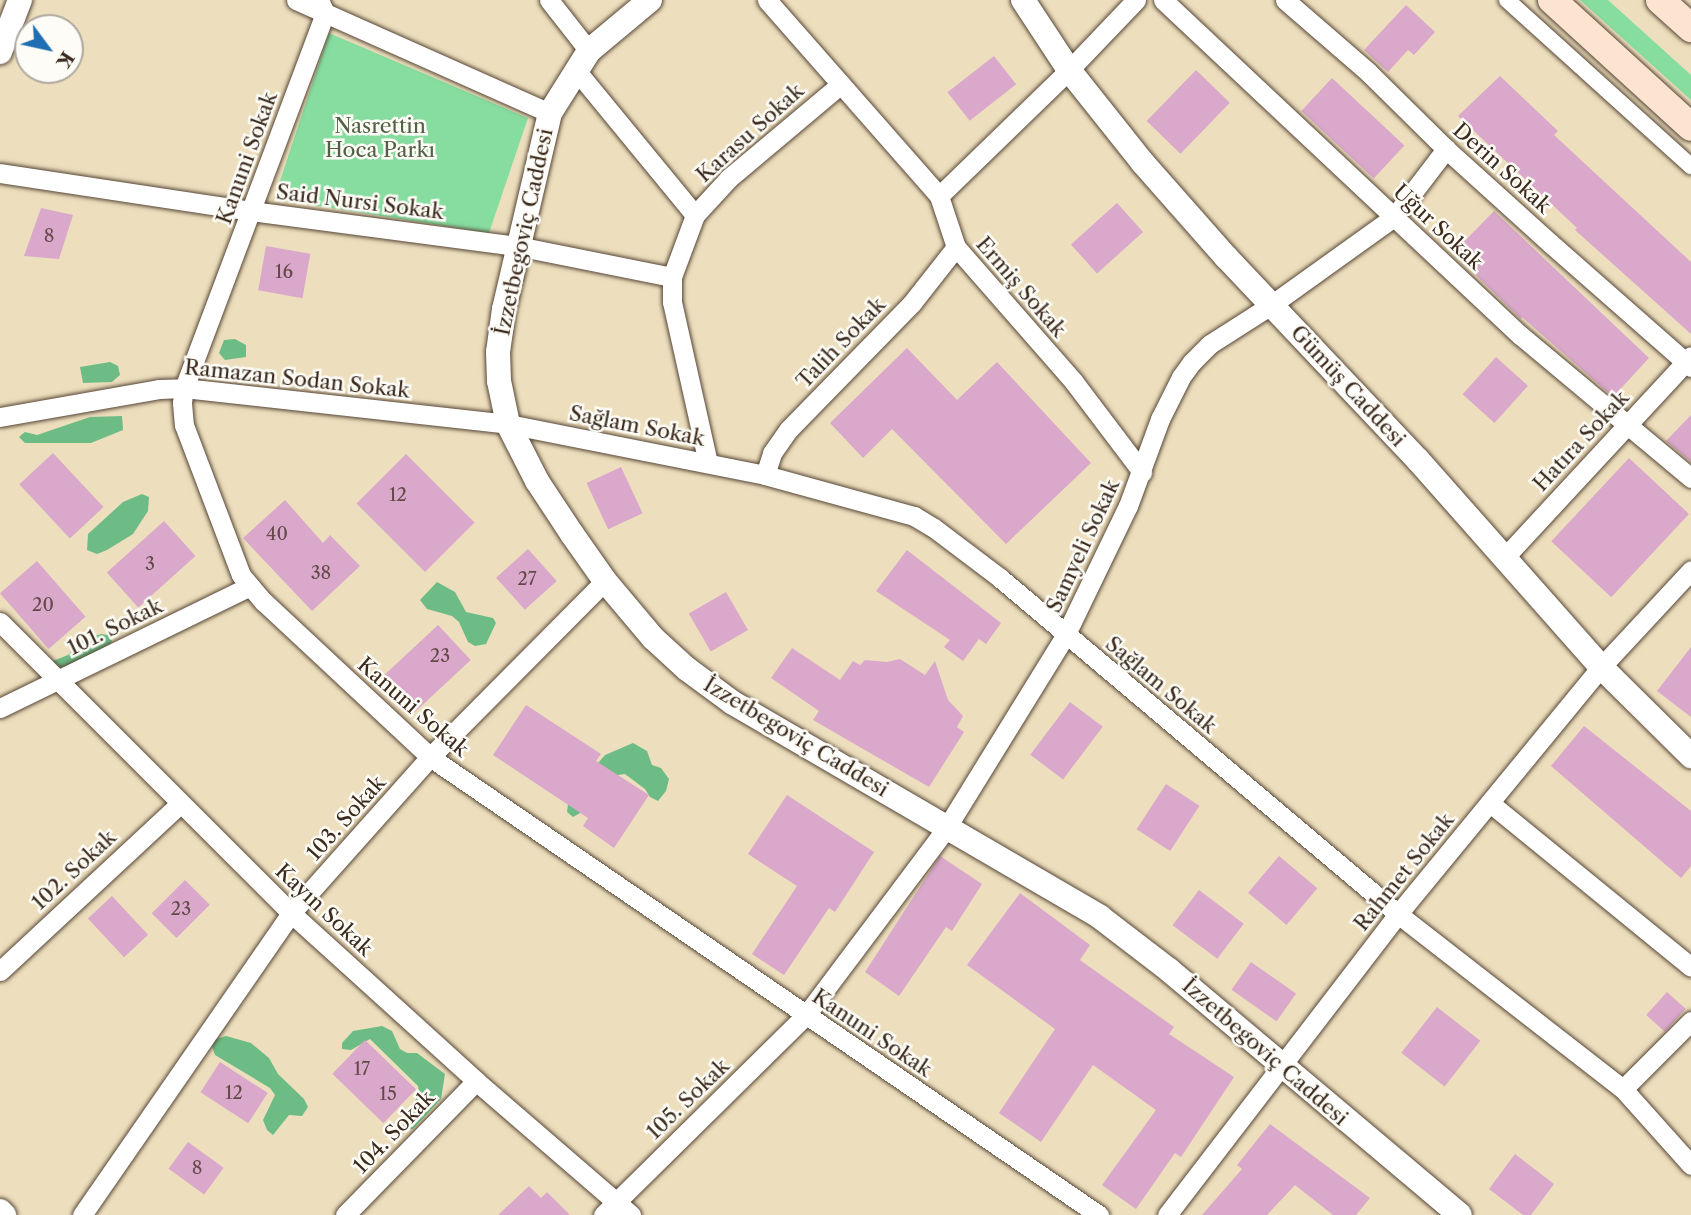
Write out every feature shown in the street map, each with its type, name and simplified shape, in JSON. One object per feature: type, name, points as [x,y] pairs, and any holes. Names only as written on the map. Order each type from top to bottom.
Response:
[{"type":"main road","points":[[1552,0],[1691,127]]},
{"type":"main road","points":[[1660,0],[1691,28]]},
{"type":"street","points":[[0,52],[20,0]]},
{"type":"street","points":[[296,0],[322,6],[550,113]]},
{"type":"street","points":[[549,0],[582,60],[695,215]]},
{"type":"street","name":"İzzetbegoviç Caddesi","points":[[650,0],[582,60],[550,113],[517,246],[498,352],[499,381],[508,424],[537,481],[604,581],[653,638],[723,696],[1100,918],[1130,939],[1460,1215]]},
{"type":"street","name":"Ermiş Sokak","points":[[767,0],[939,196],[956,247],[1074,382],[1142,472]]},
{"type":"street","name":"Gümüş Caddesi","points":[[1023,0],[1069,70],[1143,163],[1271,305],[1418,460],[1601,667],[1691,756]]},
{"type":"street","points":[[939,196],[1069,70],[1136,0]]},
{"type":"street","name":"Uğur Sokak","points":[[1163,0],[1520,335],[1691,478]]},
{"type":"street","name":"Derin Sokak","points":[[1285,0],[1368,72],[1446,149],[1689,361]]},
{"type":"street","points":[[1507,0],[1691,166]]},
{"type":"street","name":"Kanuni Sokak","points":[[322,6],[251,211],[184,388],[184,425],[242,575],[250,586],[430,757],[1098,1215]]},
{"type":"street","name":"Karasu Sokak","points":[[708,463],[672,302],[672,277],[695,215],[738,169],[841,84]]},
{"type":"street","name":"Samyeli Sokak","points":[[806,1015],[947,827],[1066,635],[1105,557],[1142,472],[1160,419],[1181,377],[1192,362],[1210,344],[1271,305],[1394,217],[1446,149]]},
{"type":"street","name":"Said Nursi Sokak","points":[[0,173],[251,211],[517,246],[672,277]]},
{"type":"street","name":"Talih Sokak","points":[[765,474],[772,453],[789,429],[912,303],[956,247]]},
{"type":"street","name":"Hatıra Sokak","points":[[1504,558],[1626,425],[1689,361]]},
{"type":"street","name":"Ramazan Sodan Sokak","points":[[0,417],[159,389],[184,388],[508,424]]},
{"type":"street","name":"Sağlam Sokak","points":[[508,424],[765,474],[914,516],[934,527],[1000,578],[1398,914],[1623,1089],[1691,1165]]},
{"type":"street","name":"Rahmet Sokak","points":[[1167,1215],[1398,914],[1601,667],[1691,570]]},
{"type":"street","name":"103. Sokak","points":[[82,1215],[292,913],[430,757],[604,581]]},
{"type":"street","name":"101. Sokak","points":[[0,708],[250,586]]},
{"type":"street","name":"Kayın Sokak","points":[[0,622],[292,913],[476,1081],[609,1208],[631,1215]]},
{"type":"street","points":[[1490,803],[1691,967]]},
{"type":"street","name":"102. Sokak","points":[[0,971],[180,804]]},
{"type":"street","name":"105. Sokak","points":[[609,1208],[806,1015]]},
{"type":"street","points":[[1623,1089],[1691,1021]]},
{"type":"street","name":"104. Sokak","points":[[345,1215],[476,1081]]},
{"type":"street","points":[[0,1211],[4,1215]]},
{"type":"green space","points":[[1580,0],[1608,0],[1691,75],[1691,100]]},
{"type":"green space","name":"Nasrettin Hoca Parkı","points":[[329,33],[528,118],[489,233],[274,199]]},
{"type":"green space","points":[[235,339],[246,345],[246,357],[225,360],[219,353],[224,340]]},
{"type":"green space","points":[[110,362],[118,366],[120,375],[112,382],[83,383],[80,367]]},
{"type":"green space","points":[[122,416],[123,430],[91,443],[25,443],[19,437],[25,432],[37,435],[90,417]]},
{"type":"green space","points":[[142,494],[149,497],[148,511],[133,534],[97,554],[87,550],[88,534],[123,502]]},
{"type":"green space","points":[[437,582],[455,592],[466,612],[493,618],[496,623],[486,644],[475,646],[468,642],[459,622],[452,616],[427,609],[420,600]]},
{"type":"green space","points":[[101,634],[108,635],[112,641],[108,648],[67,667],[56,668],[53,661],[68,655],[82,640]]},
{"type":"green space","points":[[633,743],[647,751],[652,765],[661,768],[669,779],[666,791],[658,801],[625,774],[612,776],[582,812],[573,817],[567,812],[568,804],[605,755]]},
{"type":"green space","points":[[382,1026],[392,1031],[400,1049],[407,1053],[417,1053],[445,1074],[441,1099],[413,1129],[403,1130],[404,1118],[419,1094],[418,1086],[370,1039],[351,1050],[342,1049],[342,1043],[353,1031]]},
{"type":"green space","points":[[226,1036],[251,1043],[269,1058],[278,1074],[304,1099],[308,1107],[302,1116],[289,1115],[273,1135],[267,1130],[263,1120],[275,1095],[270,1088],[215,1055],[212,1046],[216,1039]]},
{"type":"building","points":[[1406,5],[1435,32],[1414,55],[1408,50],[1388,72],[1364,50]]},
{"type":"building","points":[[994,56],[1016,84],[970,121],[948,92]]},
{"type":"building","points":[[1196,70],[1230,103],[1180,154],[1147,121]]},
{"type":"building","points":[[1500,76],[1558,131],[1554,135],[1691,262],[1691,334],[1575,230],[1577,228],[1458,116]]},
{"type":"building","points":[[1332,78],[1404,146],[1374,178],[1301,111]]},
{"type":"building","points":[[1117,203],[1143,232],[1097,273],[1071,244]]},
{"type":"building","points":[[41,208],[73,215],[59,259],[24,256]]},
{"type":"building","points":[[1494,211],[1649,358],[1613,397],[1522,317],[1521,319],[1453,253]]},
{"type":"building","points":[[266,246],[310,254],[303,298],[258,290]]},
{"type":"building","points":[[907,348],[957,400],[997,362],[1091,463],[1006,544],[892,429],[863,458],[830,423]]},
{"type":"building","points":[[1496,357],[1528,386],[1494,423],[1463,394]]},
{"type":"building","points":[[1691,415],[1691,462],[1666,441]]},
{"type":"building","points":[[53,453],[103,507],[70,538],[19,484]]},
{"type":"building","points":[[406,454],[475,523],[425,572],[357,503]]},
{"type":"building","points":[[1629,458],[1689,514],[1611,597],[1551,541]]},
{"type":"building","points":[[621,467],[643,513],[608,529],[587,483]]},
{"type":"building","points":[[285,500],[323,543],[330,535],[360,566],[312,611],[243,538]]},
{"type":"building","points":[[164,521],[195,556],[138,607],[107,573]]},
{"type":"building","points":[[528,549],[557,581],[525,610],[496,578]]},
{"type":"building","points":[[907,550],[1001,623],[986,644],[979,639],[963,661],[944,647],[950,640],[876,591]]},
{"type":"building","points":[[37,561],[86,617],[49,649],[0,593]]},
{"type":"building","points":[[726,592],[748,630],[711,652],[689,614]]},
{"type":"building","points":[[438,625],[471,660],[414,713],[382,678]]},
{"type":"building","points":[[1691,647],[1691,717],[1657,691]]},
{"type":"building","points":[[792,648],[840,680],[853,661],[860,665],[865,660],[887,662],[900,659],[925,675],[935,661],[948,700],[963,716],[957,727],[964,732],[929,787],[813,720],[819,711],[771,678]]},
{"type":"building","points":[[1070,702],[1103,727],[1063,779],[1030,755]]},
{"type":"building","points":[[526,705],[601,754],[596,761],[649,795],[614,848],[583,826],[588,818],[493,755]]},
{"type":"building","points":[[1584,726],[1691,811],[1691,866],[1681,878],[1551,766]]},
{"type":"building","points":[[1166,784],[1200,806],[1170,851],[1137,829]]},
{"type":"building","points":[[787,795],[874,852],[835,912],[829,908],[784,975],[752,954],[797,886],[748,854]]},
{"type":"building","points":[[940,856],[982,884],[952,931],[946,927],[899,996],[865,972]]},
{"type":"building","points":[[1279,856],[1317,888],[1286,925],[1248,893]]},
{"type":"building","points":[[185,880],[210,905],[177,938],[152,913]]},
{"type":"building","points":[[1199,890],[1244,924],[1217,959],[1173,925]]},
{"type":"building","points":[[1020,893],[1090,945],[1080,960],[1174,1027],[1169,1034],[1234,1077],[1181,1157],[1175,1153],[1136,1209],[1102,1185],[1156,1110],[1093,1065],[1041,1142],[999,1113],[1055,1029],[967,965]]},
{"type":"building","points":[[112,896],[148,935],[124,957],[88,919]]},
{"type":"building","points":[[1251,962],[1296,994],[1277,1021],[1231,990]]},
{"type":"building","points":[[1667,992],[1686,1009],[1665,1032],[1646,1015]]},
{"type":"building","points":[[1437,1007],[1480,1041],[1445,1087],[1401,1053]]},
{"type":"building","points":[[365,1040],[416,1089],[383,1123],[332,1074]]},
{"type":"building","points":[[220,1062],[268,1093],[248,1123],[200,1092]]},
{"type":"building","points":[[1270,1124],[1370,1198],[1356,1215],[1333,1215],[1295,1185],[1267,1215],[1202,1215],[1242,1169],[1237,1165]]},
{"type":"building","points":[[188,1142],[224,1168],[204,1195],[169,1169]]},
{"type":"building","points":[[1515,1154],[1554,1184],[1531,1215],[1523,1215],[1489,1189]]},
{"type":"building","points":[[529,1186],[541,1198],[547,1192],[570,1215],[498,1215]]}]
